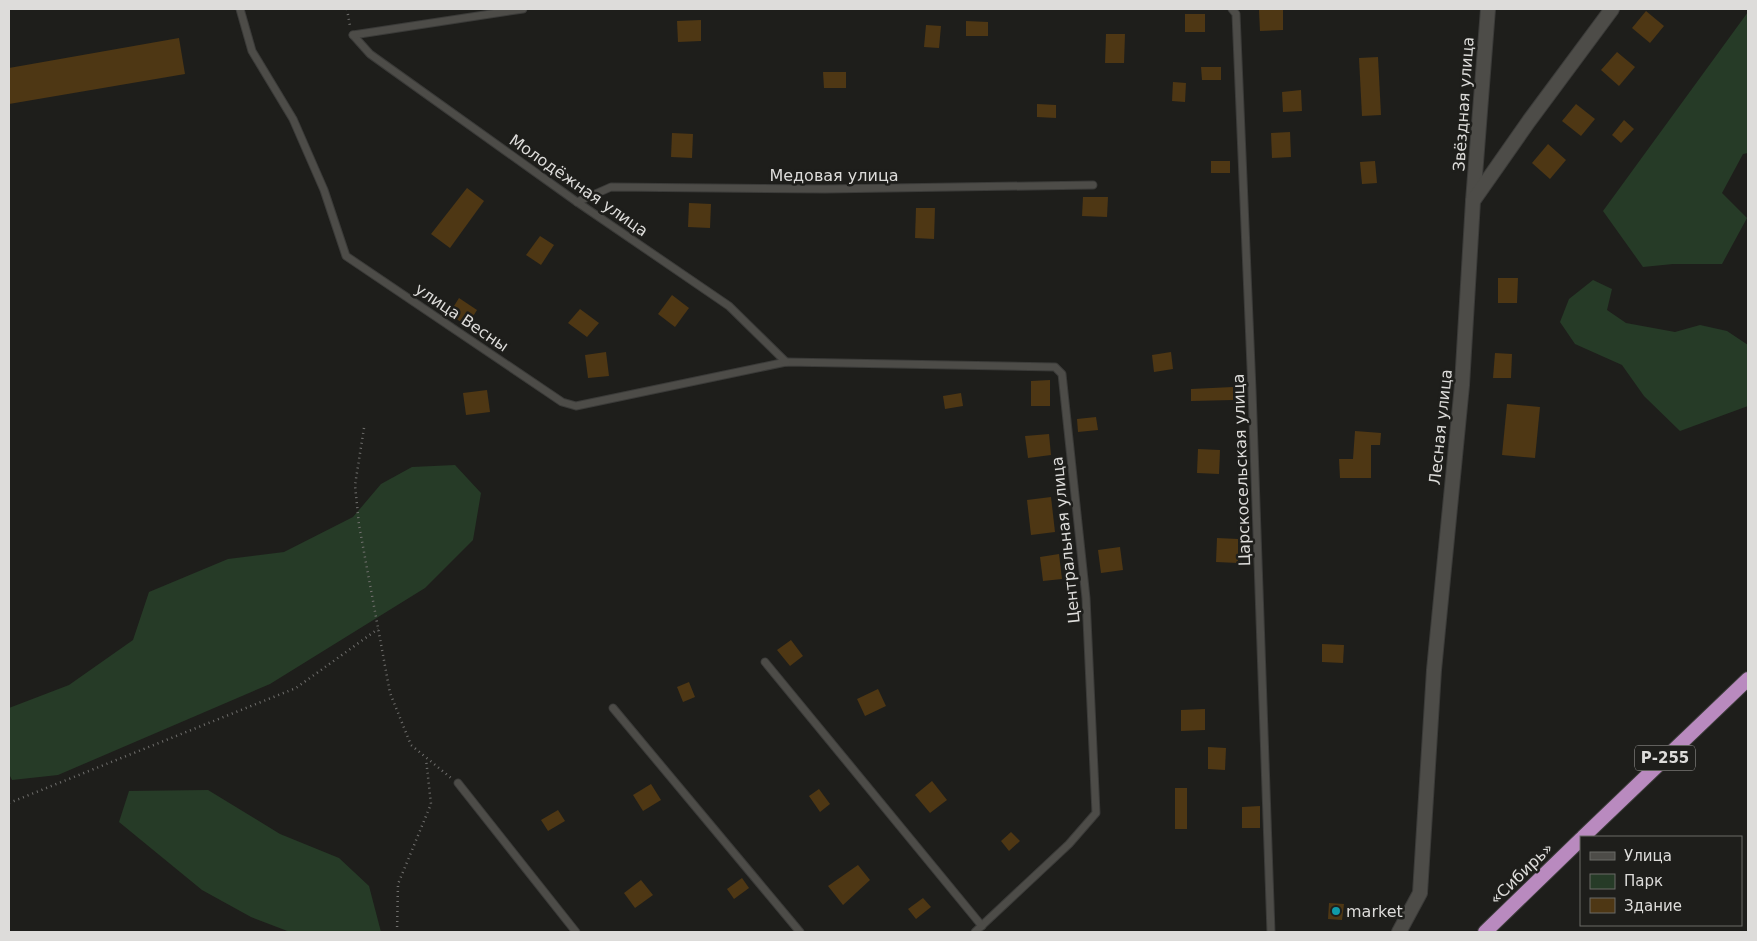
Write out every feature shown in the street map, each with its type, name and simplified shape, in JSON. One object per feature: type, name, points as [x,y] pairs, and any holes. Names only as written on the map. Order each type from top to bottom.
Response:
[{"type":"highway","name":"«Сибирь»","points":[[1584,836],[1748,678]]},
{"type":"highway","name":"«Сибирь»","points":[[1485,932],[1580,840]]},
{"type":"street","name":"Звёздная улица","points":[[1473,201],[1488,9]]},
{"type":"street","points":[[1473,201],[1529,121],[1612,9]]},
{"type":"street","name":"Лесная улица","points":[[1398,932],[1420,893],[1434,670],[1462,385],[1473,201]]},
{"type":"lane","name":"улица Весны","points":[[240,9],[252,51],[293,120],[324,190],[346,256],[562,402]]},
{"type":"lane","points":[[353,34],[524,9]]},
{"type":"lane","name":"Царскосельская улица","points":[[1232,9],[1236,14],[1252,370],[1271,932]]},
{"type":"lane","name":"Молодёжная улица","points":[[353,34],[370,54],[577,202],[729,306],[786,362]]},
{"type":"lane","name":"Медовая улица","points":[[577,202],[611,187],[825,190],[1093,184]]},
{"type":"lane","name":"Центральная улица","points":[[562,402],[576,406],[786,362],[1055,367],[1062,374],[1086,598],[1096,813],[1069,844],[975,932]]},
{"type":"lane","points":[[765,662],[982,926]]},
{"type":"lane","points":[[613,708],[800,932]]},
{"type":"lane","points":[[458,783],[576,932]]},
{"type":"path","points":[[347,9],[353,34]]},
{"type":"path","points":[[364,428],[355,485],[359,525],[390,693],[411,745],[458,783]]},
{"type":"path","points":[[9,803],[296,688],[378,629]]},
{"type":"path","points":[[397,932],[398,884],[431,804],[426,759]]},
{"type":"green space","points":[[1748,12],[1748,153],[1743,154],[1722,193],[1747,218],[1722,264],[1673,264],[1643,267],[1603,211]]},
{"type":"green space","points":[[1593,280],[1612,289],[1607,310],[1626,323],[1675,332],[1700,325],[1727,331],[1748,345],[1748,406],[1680,431],[1644,396],[1622,365],[1575,344],[1560,322],[1569,299]]},
{"type":"green space","points":[[455,465],[481,493],[473,540],[425,588],[270,684],[58,775],[12,780],[9,774],[9,708],[69,685],[133,640],[149,592],[228,559],[284,552],[353,517],[381,484],[412,467]]},
{"type":"green space","points":[[208,790],[280,834],[339,858],[369,886],[381,932],[290,932],[251,917],[202,890],[119,822],[129,791]]},
{"type":"building","points":[[1283,9],[1283,30],[1260,31],[1259,10]]},
{"type":"building","points":[[1646,11],[1664,26],[1650,43],[1632,28]]},
{"type":"building","points":[[1185,14],[1205,14],[1205,32],[1185,32]]},
{"type":"building","points":[[701,20],[701,41],[678,42],[677,21]]},
{"type":"building","points":[[966,21],[988,22],[988,36],[966,36]]},
{"type":"building","points":[[926,25],[941,26],[939,48],[924,47]]},
{"type":"building","points":[[1106,34],[1125,34],[1124,63],[1105,63]]},
{"type":"building","points":[[179,38],[185,74],[9,104],[9,68]]},
{"type":"building","points":[[1617,52],[1635,67],[1619,86],[1601,70]]},
{"type":"building","points":[[1378,57],[1381,115],[1362,116],[1359,58]]},
{"type":"building","points":[[1201,67],[1221,67],[1221,80],[1202,80]]},
{"type":"building","points":[[823,72],[846,72],[846,88],[824,88]]},
{"type":"building","points":[[1173,82],[1186,83],[1185,102],[1172,101]]},
{"type":"building","points":[[1301,90],[1302,111],[1283,112],[1282,92]]},
{"type":"building","points":[[1037,104],[1056,105],[1056,118],[1037,117]]},
{"type":"building","points":[[1576,104],[1595,119],[1581,136],[1562,121]]},
{"type":"building","points":[[1624,120],[1634,129],[1621,143],[1612,135]]},
{"type":"building","points":[[1290,132],[1291,157],[1272,158],[1271,133]]},
{"type":"building","points":[[672,133],[693,134],[692,158],[671,157]]},
{"type":"building","points":[[1548,144],[1566,160],[1550,179],[1532,163]]},
{"type":"building","points":[[1211,161],[1230,161],[1230,173],[1211,173]]},
{"type":"building","points":[[1375,161],[1377,183],[1362,184],[1360,162]]},
{"type":"building","points":[[467,188],[484,201],[450,248],[431,234]]},
{"type":"building","points":[[1083,197],[1108,197],[1107,217],[1082,216]]},
{"type":"building","points":[[689,203],[711,204],[710,228],[688,227]]},
{"type":"building","points":[[916,208],[935,208],[934,239],[915,238]]},
{"type":"building","points":[[540,236],[554,245],[541,265],[526,255]]},
{"type":"building","points":[[1498,278],[1518,278],[1517,303],[1498,303]]},
{"type":"building","points":[[672,295],[689,308],[675,327],[658,314]]},
{"type":"building","points":[[459,298],[477,310],[467,326],[449,314]]},
{"type":"building","points":[[580,309],[599,323],[587,337],[568,323]]},
{"type":"building","points":[[606,352],[609,376],[588,378],[585,355]]},
{"type":"building","points":[[1171,352],[1173,369],[1154,372],[1152,355]]},
{"type":"building","points":[[1495,353],[1512,354],[1511,378],[1493,378]]},
{"type":"building","points":[[1050,380],[1050,406],[1031,406],[1031,381]]},
{"type":"building","points":[[1233,387],[1233,400],[1191,401],[1191,389]]},
{"type":"building","points":[[487,390],[490,412],[466,415],[463,393]]},
{"type":"building","points":[[961,393],[963,406],[945,409],[943,396]]},
{"type":"building","points":[[1507,404],[1540,407],[1535,458],[1502,455]]},
{"type":"building","points":[[1096,417],[1098,430],[1078,432],[1077,419]]},
{"type":"building","points":[[1355,431],[1381,433],[1380,445],[1371,445],[1371,478],[1340,478],[1339,459],[1353,459]]},
{"type":"building","points":[[1049,434],[1051,455],[1028,458],[1025,436]]},
{"type":"building","points":[[1198,449],[1220,450],[1219,474],[1197,473]]},
{"type":"building","points":[[1051,497],[1055,532],[1031,535],[1027,500]]},
{"type":"building","points":[[1217,538],[1238,539],[1238,563],[1216,562]]},
{"type":"building","points":[[1120,547],[1123,570],[1101,573],[1098,550]]},
{"type":"building","points":[[1059,554],[1062,579],[1043,581],[1040,557]]},
{"type":"building","points":[[791,640],[803,656],[790,666],[777,650]]},
{"type":"building","points":[[1322,644],[1344,645],[1343,663],[1322,662]]},
{"type":"building","points":[[689,682],[695,697],[683,702],[677,687]]},
{"type":"building","points":[[878,689],[886,706],[865,716],[857,699]]},
{"type":"building","points":[[1205,709],[1205,730],[1181,731],[1181,710]]},
{"type":"building","points":[[1208,747],[1226,748],[1225,770],[1208,769]]},
{"type":"building","points":[[932,781],[947,800],[930,813],[915,795]]},
{"type":"building","points":[[651,784],[661,800],[643,811],[633,795]]},
{"type":"building","points":[[1175,788],[1187,788],[1187,829],[1175,829]]},
{"type":"building","points":[[819,789],[830,804],[820,812],[809,796]]},
{"type":"building","points":[[1260,806],[1260,828],[1242,828],[1242,807]]},
{"type":"building","points":[[558,810],[565,821],[548,831],[541,820]]},
{"type":"building","points":[[1011,832],[1020,841],[1009,851],[1001,841]]},
{"type":"building","points":[[858,865],[870,880],[843,905],[828,886]]},
{"type":"building","points":[[742,878],[749,888],[734,899],[727,889]]},
{"type":"building","points":[[641,880],[653,895],[635,908],[624,893]]},
{"type":"building","points":[[923,898],[931,907],[916,919],[908,909]]},
{"type":"building","name":"market","points":[[1329,903],[1344,904],[1342,920],[1328,919]]},
{"type":"place","name":"market","points":[[1336,911]]}]
